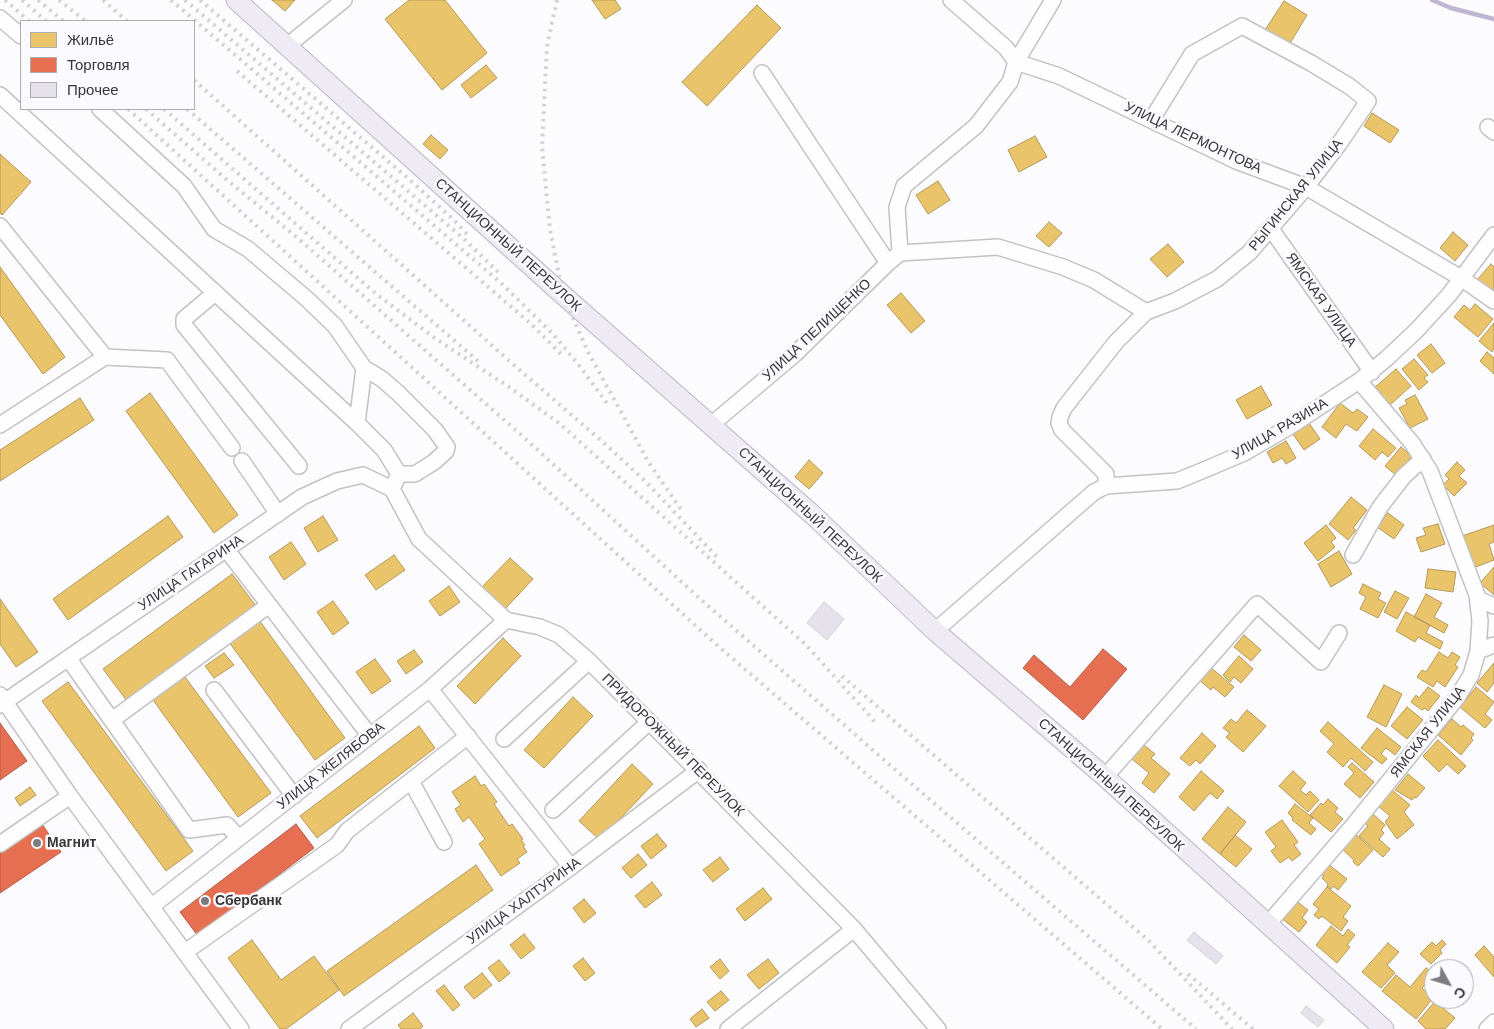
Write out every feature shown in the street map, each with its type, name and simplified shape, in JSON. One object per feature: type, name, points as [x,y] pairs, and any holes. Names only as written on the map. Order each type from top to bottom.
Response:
[{"type":"main road","name":"СТАНЦИОННЫЙ ПЕРЕУЛОК","points":[[236,0],[563,295],[814,516],[934,631],[1105,777],[1384,1029]]},
{"type":"street","points":[[287,46],[344,0]]},
{"type":"street","points":[[950,0],[1006,48],[1016,62]]},
{"type":"street","points":[[1054,0],[1016,62],[1010,82],[976,126],[904,186],[897,207],[900,253],[998,247],[1054,264],[1094,280],[1146,312]]},
{"type":"street","points":[[0,18],[20,35]]},
{"type":"street","name":"РЫГИНСКАЯ УЛИЦА","points":[[1106,486],[1106,474],[1062,430],[1059,423],[1064,408],[1116,342],[1146,312],[1176,301],[1216,279],[1249,253],[1306,187],[1339,144],[1368,101],[1349,86],[1311,63],[1242,26],[1192,54],[1152,119]]},
{"type":"street","name":"УЛИЦА ЛЕРМОНТОВА","points":[[1016,62],[1059,76],[1236,161],[1306,187],[1461,278],[1494,301]]},
{"type":"street","points":[[762,73],[888,263]]},
{"type":"street","points":[[0,95],[357,423],[384,450],[399,474]]},
{"type":"street","points":[[101,110],[184,186],[214,229],[248,248],[307,299],[334,326],[364,368],[382,379],[435,430],[447,447],[446,451],[434,462],[415,474],[399,474]]},
{"type":"street","points":[[0,226],[105,358]]},
{"type":"street","name":"ЯМСКАЯ УЛИЦА","points":[[1271,229],[1372,372]]},
{"type":"street","name":"УЛИЦА РАЗИНА","points":[[934,631],[1094,492],[1106,486],[1177,481],[1244,453],[1372,372],[1416,331],[1449,295],[1494,235]]},
{"type":"street","name":"УЛИЦА ПЕЛИЩЕНКО","points":[[711,424],[795,354],[900,253]]},
{"type":"street","points":[[215,293],[184,319],[184,326],[299,466]]},
{"type":"street","points":[[0,425],[105,358],[167,360],[232,448]]},
{"type":"street","points":[[357,423],[364,368]]},
{"type":"street","name":"ЯМСКАЯ УЛИЦА","points":[[1267,925],[1351,828],[1456,699],[1471,675],[1478,651],[1480,621],[1478,599],[1437,487],[1423,458],[1400,427],[1359,381]]},
{"type":"street","points":[[1353,555],[1380,506],[1413,466],[1423,458]]},
{"type":"street","points":[[242,461],[278,514]]},
{"type":"street","points":[[399,474],[392,489],[419,539],[506,620]]},
{"type":"street","name":"УЛИЦА ГАГАРИНА","points":[[2,700],[68,658],[302,496],[337,481],[363,475],[392,489]]},
{"type":"street","points":[[226,549],[370,736]]},
{"type":"street","points":[[1478,599],[1494,606]]},
{"type":"street","points":[[1105,777],[1257,604],[1321,662],[1339,633]]},
{"type":"street","points":[[112,720],[270,605]]},
{"type":"street","name":"ПРИДОРОЖНЫЙ ПЕРЕУЛОК","points":[[506,620],[540,627],[559,635],[589,660],[854,929],[938,1029]]},
{"type":"street","name":"УЛИЦА ЖЕЛЯБОВА","points":[[152,906],[430,689],[506,620]]},
{"type":"street","points":[[1478,651],[1494,645]]},
{"type":"street","points":[[68,658],[189,830],[227,825],[239,838]]},
{"type":"street","points":[[504,739],[589,660]]},
{"type":"street","points":[[430,689],[572,867]]},
{"type":"street","points":[[214,690],[294,796]]},
{"type":"street","points":[[2,700],[241,1029]]},
{"type":"street","points":[[553,810],[649,722]]},
{"type":"street","points":[[185,952],[337,845],[347,832],[468,736]]},
{"type":"street","name":"УЛИЦА ХАЛТУРИНА","points":[[349,1029],[572,867],[698,770]]},
{"type":"street","points":[[411,781],[444,842]]},
{"type":"street","points":[[0,844],[70,796]]},
{"type":"street","points":[[728,1029],[854,929]]},
{"type":"street","points":[[1487,1029],[1494,1022]]},
{"type":"building: Жильё","points":[[272,0],[295,0],[285,11]]},
{"type":"building: Жильё","points":[[409,0],[445,0],[487,53],[442,90],[385,19]]},
{"type":"building: Жильё","points":[[592,0],[615,0],[621,9],[605,19]]},
{"type":"building: Жильё","points":[[1284,1],[1307,15],[1289,45],[1265,30]]},
{"type":"building: Жильё","points":[[757,5],[781,28],[707,106],[682,82]]},
{"type":"building: Жильё","points":[[486,65],[497,78],[471,98],[461,85]]},
{"type":"building: Жильё","points":[[1372,113],[1399,130],[1390,143],[1364,126]]},
{"type":"building: Жильё","points":[[431,135],[448,150],[440,159],[423,144]]},
{"type":"building: Жильё","points":[[1035,136],[1047,157],[1019,172],[1008,150]]},
{"type":"building: Жильё","points":[[0,154],[31,182],[2,215],[0,213]]},
{"type":"building: Жильё","points":[[938,181],[950,200],[928,214],[916,195]]},
{"type":"building: Жильё","points":[[1049,222],[1062,233],[1049,247],[1036,236]]},
{"type":"building: Жильё","points":[[1453,232],[1468,245],[1455,261],[1440,248]]},
{"type":"building: Жильё","points":[[1168,244],[1184,262],[1167,277],[1150,259]]},
{"type":"building: Жильё","points":[[1491,264],[1494,267],[1494,298],[1489,290],[1477,280]]},
{"type":"building: Жильё","points":[[0,267],[65,357],[43,374],[0,315]]},
{"type":"building: Жильё","points":[[901,293],[925,321],[911,333],[887,305]]},
{"type":"building: Жильё","points":[[1475,304],[1493,319],[1478,337],[1454,317],[1464,305],[1470,310]]},
{"type":"building: Жильё","points":[[1494,323],[1494,349],[1492,352],[1479,341]]},
{"type":"building: Жильё","points":[[1431,344],[1445,363],[1432,373],[1417,355]]},
{"type":"building: Жильё","points":[[1487,352],[1494,358],[1494,374],[1480,361]]},
{"type":"building: Жильё","points":[[1414,359],[1428,375],[1424,378],[1428,382],[1419,390],[1402,369]]},
{"type":"building: Жильё","points":[[1396,369],[1411,386],[1390,405],[1374,388]]},
{"type":"building: Жильё","points":[[1261,386],[1272,405],[1247,419],[1236,400]]},
{"type":"building: Жильё","points":[[150,393],[238,515],[214,533],[126,411]]},
{"type":"building: Жильё","points":[[1415,395],[1428,419],[1410,428],[1399,408],[1407,404],[1405,400]]},
{"type":"building: Жильё","points":[[80,398],[94,420],[0,481],[0,450]]},
{"type":"building: Жильё","points":[[1340,403],[1353,413],[1357,409],[1368,417],[1357,431],[1346,424],[1336,438],[1322,427]]},
{"type":"building: Жильё","points":[[1309,423],[1320,439],[1304,450],[1293,434]]},
{"type":"building: Жильё","points":[[1373,429],[1396,448],[1388,457],[1382,452],[1375,460],[1359,446]]},
{"type":"building: Жильё","points":[[1286,441],[1296,458],[1286,464],[1282,458],[1273,463],[1267,452]]},
{"type":"building: Жильё","points":[[1401,447],[1412,456],[1396,475],[1385,466]]},
{"type":"building: Жильё","points":[[809,460],[823,473],[809,489],[795,477]]},
{"type":"building: Жильё","points":[[1457,462],[1465,470],[1459,476],[1467,483],[1454,496],[1443,485],[1449,479],[1445,475]]},
{"type":"building: Жильё","points":[[1351,497],[1367,510],[1353,528],[1356,530],[1348,540],[1329,524]]},
{"type":"building: Жильё","points":[[1388,513],[1404,525],[1394,539],[1377,527]]},
{"type":"building: Жильё","points":[[168,516],[183,537],[68,620],[53,599]]},
{"type":"building: Жильё","points":[[323,516],[338,540],[318,552],[304,528]]},
{"type":"building: Жильё","points":[[1438,524],[1445,544],[1421,552],[1416,538],[1426,535],[1423,528]]},
{"type":"building: Жильё","points":[[1326,525],[1336,538],[1331,542],[1335,547],[1318,561],[1304,543]]},
{"type":"building: Жильё","points":[[1494,525],[1494,542],[1489,544],[1494,560],[1473,568],[1462,536]]},
{"type":"building: Жильё","points":[[291,542],[306,564],[284,580],[269,557]]},
{"type":"building: Жильё","points":[[1339,551],[1352,574],[1331,587],[1318,564]]},
{"type":"building: Жильё","points":[[394,555],[405,570],[376,590],[365,575]]},
{"type":"building: Жильё","points":[[510,558],[533,579],[504,610],[481,588]]},
{"type":"building: Жильё","points":[[1494,567],[1494,595],[1480,583]]},
{"type":"building: Жильё","points":[[1428,569],[1456,572],[1453,592],[1425,588]]},
{"type":"building: Жильё","points":[[232,574],[256,606],[127,701],[103,669]]},
{"type":"building: Жильё","points":[[1363,584],[1381,593],[1378,599],[1386,603],[1378,618],[1360,609],[1366,597],[1359,593]]},
{"type":"building: Жильё","points":[[449,586],[460,602],[440,616],[429,601]]},
{"type":"building: Жильё","points":[[1395,591],[1409,598],[1397,619],[1384,612]]},
{"type":"building: Жильё","points":[[1426,594],[1442,603],[1434,617],[1448,625],[1444,633],[1414,617]]},
{"type":"building: Жильё","points":[[0,599],[38,652],[16,667],[0,644]]},
{"type":"building: Жильё","points":[[333,601],[349,623],[333,635],[317,612]]},
{"type":"building: Жильё","points":[[1406,612],[1430,625],[1426,633],[1443,642],[1440,649],[1418,637],[1415,642],[1396,631]]},
{"type":"building: Жильё","points":[[259,620],[345,738],[315,760],[229,642]]},
{"type":"building: Жильё","points":[[1244,635],[1261,650],[1251,661],[1234,647]]},
{"type":"building: Жильё","points":[[503,638],[521,656],[475,704],[457,686]]},
{"type":"building: Жильё","points":[[414,650],[423,662],[406,674],[397,661]]},
{"type":"building: Жильё","points":[[1439,652],[1448,658],[1452,652],[1460,657],[1455,665],[1458,667],[1445,687],[1437,681],[1433,687],[1417,677],[1422,670],[1426,672]]},
{"type":"building: Жильё","points":[[224,653],[234,665],[214,678],[205,666]]},
{"type":"building: Жильё","points":[[1239,656],[1253,669],[1241,683],[1234,677],[1230,682],[1223,675]]},
{"type":"building: Жильё","points":[[375,659],[391,681],[372,694],[356,672]]},
{"type":"building: Жильё","points":[[1494,663],[1494,683],[1487,692],[1477,683]]},
{"type":"building: Жильё","points":[[1209,666],[1234,687],[1225,697],[1213,687],[1211,690],[1198,679]]},
{"type":"building: Жильё","points":[[185,677],[271,793],[238,817],[153,700]]},
{"type":"building: Жильё","points":[[68,682],[193,851],[166,871],[42,701]]},
{"type":"building: Жильё","points":[[1384,685],[1402,694],[1386,727],[1367,717]]},
{"type":"building: Жильё","points":[[1428,687],[1440,696],[1428,711],[1425,708],[1422,710],[1411,702],[1416,695],[1419,698]]},
{"type":"building: Жильё","points":[[1476,687],[1494,702],[1485,714],[1492,720],[1485,728],[1460,707]]},
{"type":"building: Жильё","points":[[573,697],[593,716],[544,768],[524,750]]},
{"type":"building: Жильё","points":[[1407,707],[1423,720],[1407,739],[1391,726]]},
{"type":"building: Жильё","points":[[1247,710],[1266,726],[1243,752],[1226,737],[1230,733],[1223,728],[1231,719],[1236,723]]},
{"type":"building: Жильё","points":[[1452,719],[1461,727],[1463,725],[1474,734],[1471,738],[1473,740],[1461,755],[1438,735]]},
{"type":"building: Жильё","points":[[1328,722],[1373,762],[1365,771],[1351,758],[1343,767],[1327,752],[1334,744],[1320,731]]},
{"type":"building: Жильё","points":[[419,726],[435,748],[317,838],[300,816]]},
{"type":"building: Жильё","points":[[1377,728],[1401,747],[1395,755],[1386,748],[1381,754],[1387,759],[1382,764],[1361,748]]},
{"type":"building: Жильё","points":[[1202,733],[1216,746],[1200,764],[1196,760],[1190,766],[1180,758]]},
{"type":"building: Жильё","points":[[1438,740],[1466,766],[1458,774],[1447,764],[1439,772],[1423,756]]},
{"type":"building: Жильё","points":[[1144,745],[1155,754],[1151,758],[1170,774],[1154,793],[1142,783],[1149,773],[1132,759]]},
{"type":"building: Жильё","points":[[1352,763],[1374,782],[1360,798],[1344,784],[1354,773],[1348,767]]},
{"type":"building: Жильё","points":[[632,764],[653,784],[600,840],[579,821]]},
{"type":"building: Жильё","points":[[1201,771],[1224,791],[1217,799],[1210,793],[1194,811],[1179,797]]},
{"type":"building: Жильё","points":[[1293,771],[1306,783],[1300,790],[1306,795],[1310,791],[1319,800],[1308,812],[1279,786]]},
{"type":"building: Жильё","points":[[1408,774],[1425,788],[1412,800],[1395,790]]},
{"type":"building: Жильё","points":[[475,776],[481,786],[484,784],[497,802],[494,804],[509,826],[512,824],[523,839],[521,840],[527,852],[517,859],[520,863],[501,876],[479,844],[485,839],[469,817],[463,822],[455,809],[461,805],[452,792]]},
{"type":"building: Жильё","points":[[30,787],[36,795],[20,806],[15,798]]},
{"type":"building: Жильё","points":[[1392,790],[1410,805],[1404,812],[1414,825],[1397,839],[1385,822],[1390,816],[1378,806]]},
{"type":"building: Жильё","points":[[1328,799],[1338,808],[1335,812],[1343,819],[1331,832],[1310,815],[1321,803],[1323,805]]},
{"type":"building: Жильё","points":[[1295,804],[1313,818],[1309,823],[1316,829],[1311,835],[1292,820],[1293,818],[1288,813]]},
{"type":"building: Жильё","points":[[1228,807],[1246,822],[1220,854],[1202,839]]},
{"type":"building: Жильё","points":[[1372,813],[1385,825],[1381,830],[1384,833],[1379,839],[1390,849],[1383,857],[1359,836],[1368,826],[1364,822]]},
{"type":"building: Жильё","points":[[1282,820],[1298,842],[1294,845],[1301,854],[1292,861],[1289,857],[1280,863],[1271,851],[1276,847],[1265,832]]},
{"type":"building: Жильё","points":[[657,834],[667,846],[651,859],[641,846]]},
{"type":"building: Жильё","points":[[1355,834],[1373,850],[1358,866],[1342,849]]},
{"type":"building: Жильё","points":[[1235,835],[1252,849],[1236,867],[1220,854]]},
{"type":"building: Жильё","points":[[638,854],[647,865],[631,878],[622,868]]},
{"type":"building: Жильё","points":[[720,857],[729,869],[713,882],[703,870]]},
{"type":"building: Жильё","points":[[1327,863],[1347,879],[1338,890],[1333,886],[1331,889],[1327,886],[1328,884],[1322,878],[1324,876],[1319,872]]},
{"type":"building: Жильё","points":[[476,865],[493,890],[344,996],[327,971]]},
{"type":"building: Жильё","points":[[652,882],[662,895],[645,908],[635,896]]},
{"type":"building: Жильё","points":[[1327,887],[1351,906],[1343,917],[1348,921],[1341,931],[1322,916],[1319,919],[1314,915],[1319,909],[1313,904]]},
{"type":"building: Жильё","points":[[763,888],[772,899],[745,921],[736,909]]},
{"type":"building: Жильё","points":[[584,899],[596,913],[584,923],[573,908]]},
{"type":"building: Жильё","points":[[1295,900],[1308,910],[1302,918],[1307,922],[1299,932],[1281,918]]},
{"type":"building: Жильё","points":[[1331,926],[1343,936],[1348,929],[1355,935],[1347,945],[1350,947],[1337,963],[1316,945]]},
{"type":"building: Жильё","points":[[524,934],[535,948],[521,959],[510,945]]},
{"type":"building: Жильё","points":[[252,940],[281,980],[314,956],[339,990],[286,1029],[280,1029],[228,958]]},
{"type":"building: Жильё","points":[[1442,940],[1446,944],[1440,950],[1442,953],[1436,959],[1426,959],[1420,954],[1432,942],[1436,946]]},
{"type":"building: Жильё","points":[[1388,943],[1399,952],[1387,965],[1395,973],[1381,988],[1362,972]]},
{"type":"building: Жильё","points":[[1484,946],[1494,957],[1494,977],[1475,955]]},
{"type":"building: Жильё","points":[[583,958],[595,973],[585,981],[573,966]]},
{"type":"building: Жильё","points":[[720,959],[729,971],[720,979],[710,967]]},
{"type":"building: Жильё","points":[[768,959],[779,973],[759,989],[747,975]]},
{"type":"building: Жильё","points":[[499,960],[510,973],[499,982],[488,968]]},
{"type":"building: Жильё","points":[[1424,970],[1424,986],[1422,988],[1424,990],[1424,1009],[1416,1019],[1382,991],[1396,975],[1410,987]]},
{"type":"building: Жильё","points":[[482,973],[492,985],[474,999],[464,987]]},
{"type":"building: Жильё","points":[[444,985],[460,1005],[453,1011],[436,991]]},
{"type":"building: Жильё","points":[[721,991],[729,1000],[715,1011],[707,1002]]},
{"type":"building: Жильё","points":[[702,1009],[709,1018],[696,1027],[690,1019]]},
{"type":"building: Жильё","points":[[1428,1009],[1444,1009],[1455,1018],[1445,1029],[1426,1029],[1418,1021]]},
{"type":"building: Жильё","points":[[413,1013],[423,1026],[420,1029],[401,1029],[398,1025]]},
{"type":"building: Торговля","points":[[1103,649],[1127,669],[1083,720],[1023,668],[1034,655],[1070,687]]},
{"type":"building: Торговля","points":[[0,723],[27,761],[0,780]]},
{"type":"building: Торговля","points":[[42,824],[61,852],[0,893],[0,852]]},
{"type":"building: Торговля","points":[[296,824],[314,848],[198,936],[180,912]]},
{"type":"building: Прочее","points":[[824,602],[844,619],[827,640],[807,623]]},
{"type":"building: Прочее","points":[[1194,932],[1223,956],[1216,964],[1187,940]]},
{"type":"building: Прочее","points":[[1306,1006],[1324,1020],[1318,1027],[1301,1013]]},
{"type":"waterway","points":[[1432,0],[1451,8],[1494,19]]},
{"type":"railway","points":[[5,0],[28,20]]},
{"type":"railway","points":[[22,0],[45,20]]},
{"type":"railway","points":[[38,0],[62,20]]},
{"type":"railway","points":[[59,0],[84,20]]},
{"type":"railway","points":[[103,0],[126,20]]},
{"type":"railway","points":[[171,0],[194,20]]},
{"type":"railway","points":[[185,0],[464,239],[498,272]]},
{"type":"railway","points":[[200,0],[410,180],[467,234]]},
{"type":"railway","points":[[557,0],[547,46],[542,147],[550,230],[563,295],[587,350],[649,463],[682,511]]},
{"type":"railway","points":[[195,21],[501,283],[553,334],[609,406]]},
{"type":"railway","points":[[237,71],[530,323],[563,356]]},
{"type":"railway","points":[[195,81],[604,443],[643,479],[720,560]]},
{"type":"railway","points":[[129,110],[718,646],[1162,1029]]},
{"type":"railway","points":[[147,110],[227,180],[293,234],[519,433],[698,597],[1196,1029]]},
{"type":"railway","points":[[165,110],[375,293],[436,339],[509,387],[559,423],[806,645],[876,723]]},
{"type":"railway","points":[[188,110],[478,361]]},
{"type":"railway","points":[[842,676],[1148,940],[1232,1029]]},
{"type":"railway","points":[[1188,974],[1253,1029]]},
{"type":"place","name":"Магнит","points":[[37,843]]},
{"type":"place","name":"Сбербанк","points":[[205,901]]}]
